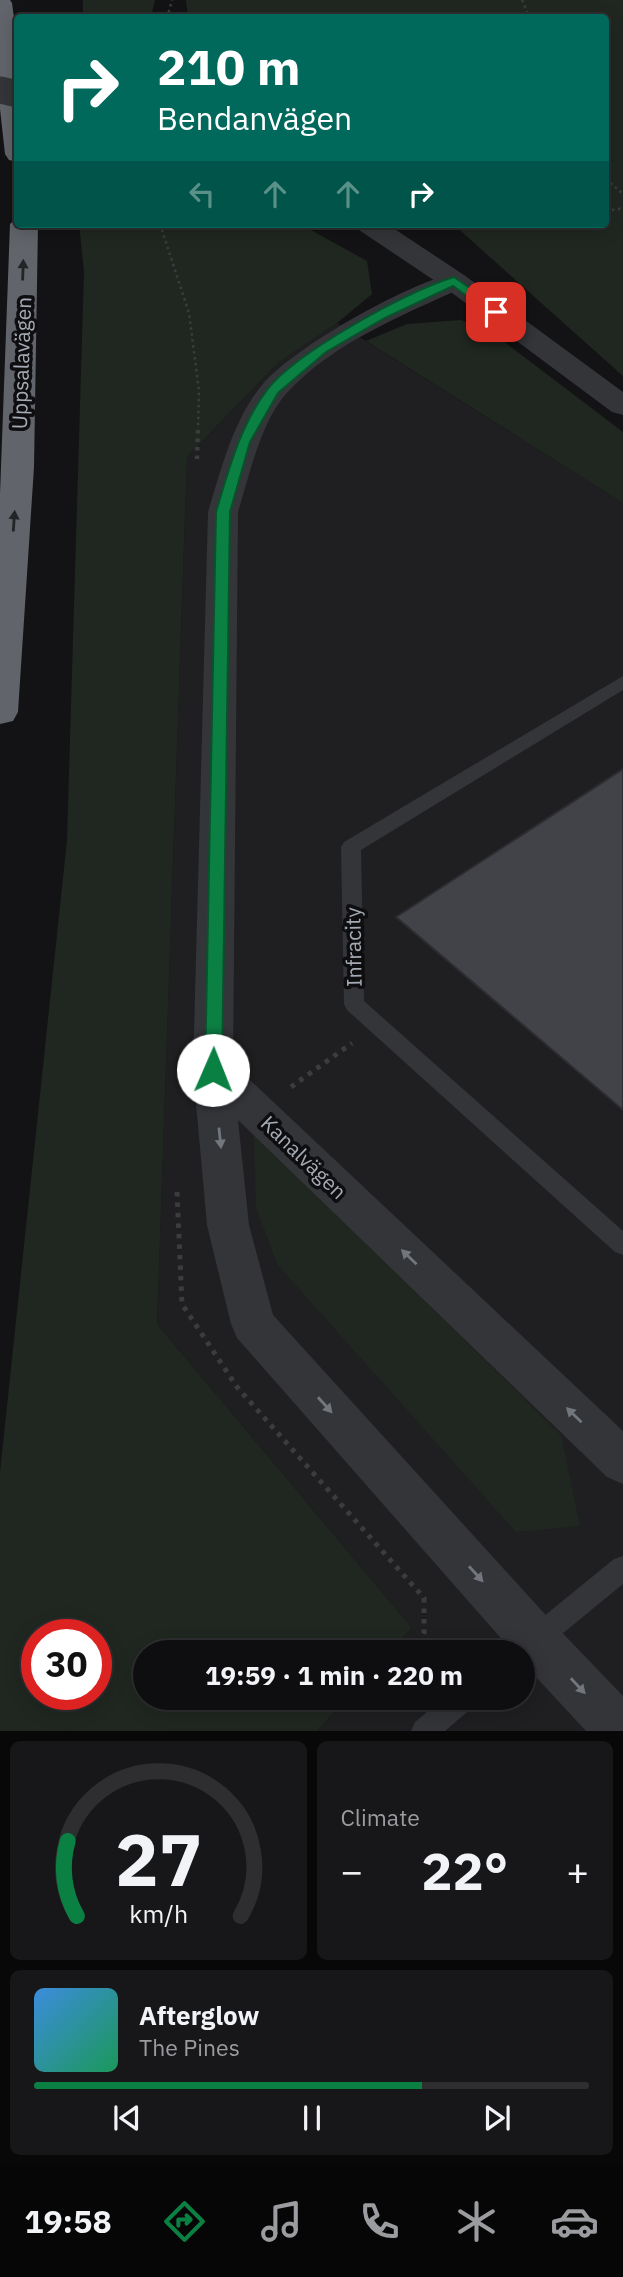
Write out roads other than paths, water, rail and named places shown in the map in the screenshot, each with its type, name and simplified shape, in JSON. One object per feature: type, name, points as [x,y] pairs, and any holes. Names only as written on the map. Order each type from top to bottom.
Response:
[{"type":"highway","points":[[0,3],[14,120]]},
{"type":"highway","name":"Uppsalavägen","points":[[0,712],[18,467],[24,228]]},
{"type":"street","points":[[375,228],[454,281],[623,406]]},
{"type":"street","points":[[454,281],[381,315],[322,349],[273,390],[244,442],[223,512],[213,1070],[228,1226],[253,1324],[523,1640]]},
{"type":"street","name":"Kanalvägen","points":[[213,1070],[623,1462]]},
{"type":"street","points":[[535,1652],[621,1731]]},
{"type":"lane","name":"Infracity","points":[[623,681],[351,847],[354,1004],[623,1245]]},
{"type":"lane","points":[[535,1640],[623,1568]]},
{"type":"lane","points":[[424,1731],[449,1710]]}]
